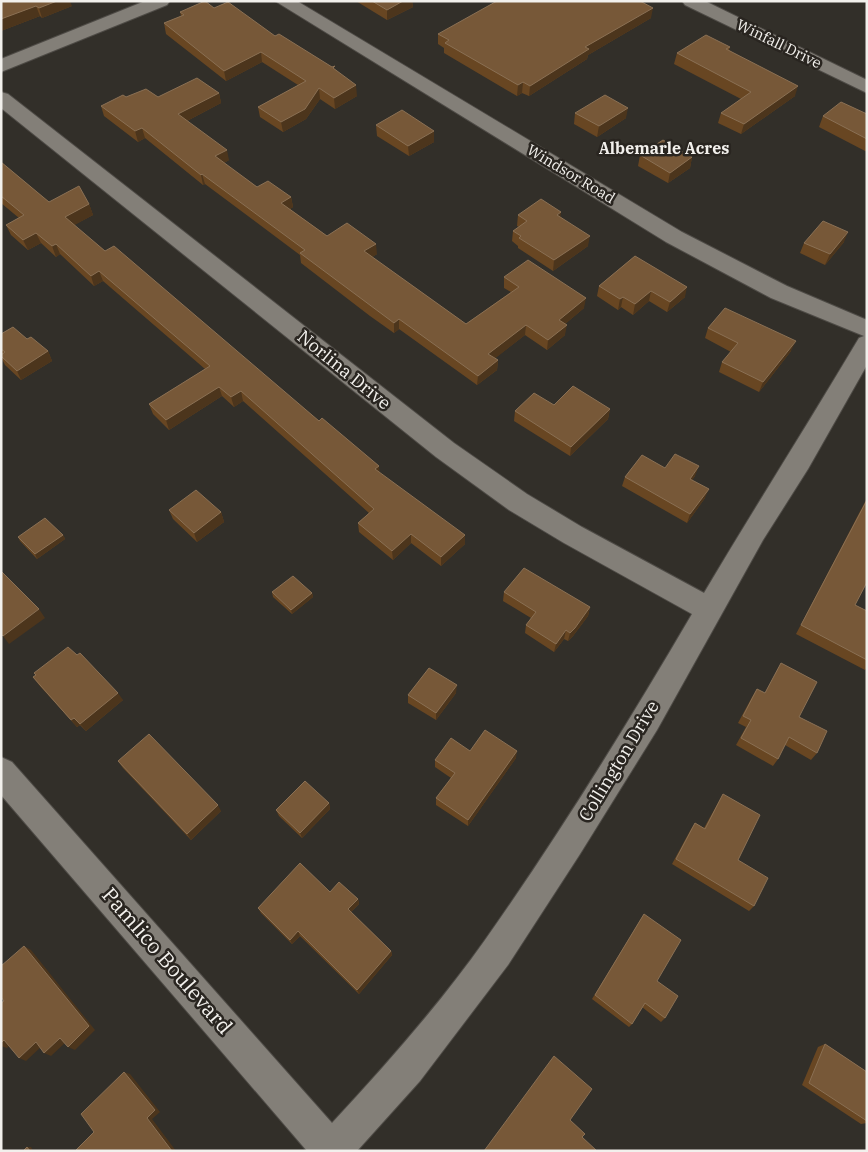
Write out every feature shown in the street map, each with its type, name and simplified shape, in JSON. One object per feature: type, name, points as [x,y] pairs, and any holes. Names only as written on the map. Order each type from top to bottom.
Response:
[{"type":"street","points":[[1,66],[161,1]]},
{"type":"street","name":"Windsor Road","points":[[284,1],[674,237],[779,292],[867,330]]},
{"type":"street","name":"Winfall Drive","points":[[691,1],[867,87]]},
{"type":"street","name":"Norlina Drive","points":[[1,98],[445,450],[518,502],[573,535],[708,609]]},
{"type":"street","name":"Collington Drive","points":[[332,1151],[406,1068],[496,953],[585,818],[646,720],[708,609],[800,462],[867,344]]},
{"type":"street","name":"Pamlico Boulevard","points":[[1,772],[332,1151]]},
{"type":"building","points":[[1,1],[57,1],[39,8],[36,6],[1,19]]},
{"type":"building","points":[[205,1],[214,8],[228,2],[275,36],[279,34],[332,67],[335,66],[333,68],[356,85],[334,98],[319,88],[305,109],[281,122],[258,107],[306,81],[261,52],[224,71],[164,23],[184,15],[180,12]]},
{"type":"building","points":[[372,1],[403,1],[387,10]]},
{"type":"building","points":[[497,1],[640,1],[653,8],[585,47],[589,49],[530,86],[523,82],[518,85],[445,43],[449,40],[438,34]]},
{"type":"building","points":[[706,35],[730,47],[726,49],[798,86],[744,124],[721,113],[751,92],[677,53]]},
{"type":"building","points":[[197,78],[219,93],[178,114],[227,150],[215,156],[257,187],[268,181],[291,197],[281,203],[327,236],[347,223],[376,244],[364,251],[466,324],[519,287],[504,277],[528,260],[586,298],[559,320],[567,325],[548,340],[526,325],[488,354],[498,360],[478,376],[399,319],[394,323],[300,253],[305,250],[201,175],[142,128],[135,131],[101,106],[123,95],[126,97],[146,89],[158,97]]},
{"type":"building","points":[[605,95],[628,108],[599,126],[575,113]]},
{"type":"building","points":[[841,102],[867,114],[867,139],[823,116]]},
{"type":"building","points":[[402,110],[434,131],[408,146],[376,125]]},
{"type":"building","points":[[663,140],[692,157],[670,173],[640,155]]},
{"type":"building","points":[[1,162],[49,202],[79,186],[89,204],[65,217],[105,251],[114,246],[319,421],[322,418],[379,466],[375,469],[465,535],[441,557],[411,534],[392,551],[358,523],[374,509],[241,391],[231,397],[219,387],[166,420],[149,404],[210,366],[99,271],[91,276],[56,244],[52,246],[36,233],[23,240],[6,225],[24,215],[1,196]]},
{"type":"building","points":[[541,199],[561,212],[557,215],[590,236],[554,260],[519,238],[521,236],[513,231],[527,221],[518,215]]},
{"type":"building","points":[[823,221],[848,232],[830,254],[804,243]]},
{"type":"building","points":[[635,256],[687,287],[670,302],[651,291],[635,304],[623,297],[620,299],[599,286]]},
{"type":"building","points":[[725,308],[796,341],[763,382],[722,362],[738,343],[708,328]]},
{"type":"building","points":[[13,327],[27,339],[31,337],[48,351],[17,371],[1,356],[5,352],[1,349],[1,334]]},
{"type":"building","points":[[573,386],[610,409],[571,447],[515,411],[534,393],[554,405]]},
{"type":"building","points":[[675,454],[699,466],[690,479],[709,489],[690,514],[625,477],[642,455],[665,468]]},
{"type":"building","points":[[196,490],[221,512],[194,533],[169,510]]},
{"type":"building","points":[[867,500],[867,582],[855,605],[867,611],[867,660],[801,625]]},
{"type":"building","points":[[45,518],[63,535],[35,554],[18,537]]},
{"type":"building","points":[[524,568],[590,607],[575,628],[570,633],[566,630],[556,644],[526,625],[536,612],[504,592]]},
{"type":"building","points":[[1,571],[39,609],[3,636],[1,634]]},
{"type":"building","points":[[293,576],[312,593],[291,610],[272,592]]},
{"type":"building","points":[[68,647],[77,655],[80,653],[118,693],[80,724],[74,718],[71,720],[33,677],[36,675],[34,673]]},
{"type":"building","points":[[781,663],[817,682],[799,717],[827,731],[817,753],[789,737],[778,759],[741,738],[751,720],[743,716],[757,689],[765,693]]},
{"type":"building","points":[[429,668],[457,685],[436,713],[408,695]]},
{"type":"building","points":[[485,730],[517,751],[468,820],[436,798],[455,773],[435,760],[451,738],[470,751]]},
{"type":"building","points":[[149,734],[218,805],[187,834],[118,761]]},
{"type":"building","points":[[305,781],[329,803],[300,833],[276,810]]},
{"type":"building","points":[[723,794],[760,815],[738,860],[768,878],[754,906],[676,859],[695,823],[705,829]]},
{"type":"building","points":[[300,863],[330,892],[339,882],[358,899],[348,909],[391,951],[357,990],[298,931],[290,940],[258,908]]},
{"type":"building","points":[[644,914],[681,940],[657,981],[678,996],[665,1018],[645,1003],[632,1024],[595,995]]},
{"type":"building","points":[[24,946],[89,1026],[68,1047],[60,1038],[44,1053],[36,1042],[19,1058],[4,1040],[1,1043],[1,1003],[4,1001],[1,997],[1,966]]},
{"type":"building","points":[[825,1044],[867,1072],[867,1121],[809,1083]]},
{"type":"building","points":[[554,1056],[592,1089],[570,1120],[585,1134],[582,1137],[597,1151],[484,1151]]},
{"type":"building","points":[[124,1072],[155,1110],[147,1118],[172,1151],[75,1151],[94,1132],[81,1114]]},
{"type":"district","name":"Albemarle Acres","points":[[664,148]]}]
